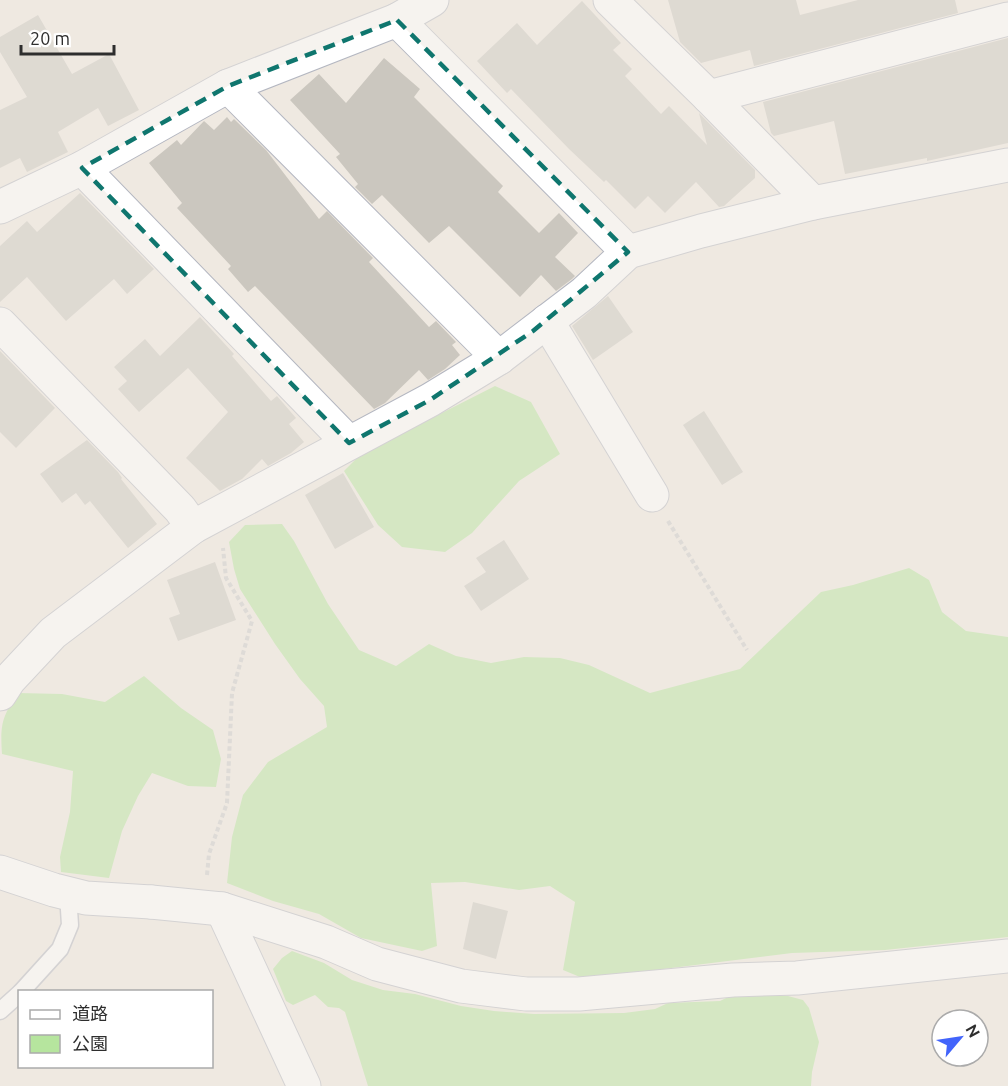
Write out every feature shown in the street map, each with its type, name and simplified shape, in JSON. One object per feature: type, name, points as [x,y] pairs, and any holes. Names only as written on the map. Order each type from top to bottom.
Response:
[{"type":"street","points":[[0,207],[82,168],[228,86],[396,20],[432,0]]},
{"type":"street","points":[[610,0],[710,97],[813,203]]},
{"type":"street","points":[[710,97],[973,14],[1008,19]]},
{"type":"street","points":[[396,20],[628,252]]},
{"type":"street","points":[[228,86],[499,358]]},
{"type":"street","points":[[0,694],[9,680],[53,633],[193,527],[430,400],[499,358],[584,292],[628,252],[813,203],[1008,165]]},
{"type":"street","points":[[82,168],[348,443]]},
{"type":"street","points":[[547,321],[652,495]]},
{"type":"street","points":[[0,324],[180,508],[193,527]]},
{"type":"street","points":[[0,872],[86,898],[213,907],[326,942],[377,964],[461,986],[526,994],[579,994],[733,980],[796,978],[1008,956]]},
{"type":"street","points":[[213,907],[304,1086]]},
{"type":"lane","points":[[22,990],[60,949],[70,925],[68,894]]},
{"type":"lane","points":[[0,1011],[18,994]]},
{"type":"path","points":[[652,495],[747,650]]},
{"type":"path","points":[[213,907],[209,854],[226,803],[232,693],[252,621],[226,578],[222,536],[226,509]]},
{"type":"highlighted area","points":[[397,20],[628,252],[533,331],[430,400],[349,443],[82,168],[228,86]]},
{"type":"green space","points":[[495,386],[531,402],[560,454],[519,481],[472,533],[445,552],[402,547],[378,525],[344,471],[361,454]]},
{"type":"green space","points":[[282,524],[294,541],[328,604],[359,650],[396,666],[429,644],[456,656],[491,663],[524,657],[560,658],[589,665],[650,693],[740,669],[821,592],[909,568],[929,580],[942,612],[966,631],[1008,637],[1008,937],[885,950],[792,953],[580,977],[563,970],[575,902],[550,886],[519,890],[465,882],[431,883],[437,946],[422,951],[361,938],[319,914],[273,901],[227,883],[232,837],[243,795],[268,762],[327,727],[324,706],[300,679],[275,644],[240,589],[234,569],[229,542],[245,525]]},
{"type":"green space","points":[[144,676],[181,708],[213,730],[221,759],[216,787],[188,786],[152,773],[138,796],[122,831],[109,878],[61,872],[60,857],[70,812],[73,771],[2,754],[1,735],[5,715],[18,693],[62,694],[105,702]]},
{"type":"green space","points":[[292,951],[324,963],[352,980],[383,990],[415,994],[461,1006],[494,1011],[534,1014],[624,1013],[655,1009],[668,1003],[720,1001],[734,994],[788,996],[803,1000],[809,1008],[819,1042],[811,1086],[368,1086],[345,1012],[339,1008],[328,1007],[315,995],[293,1005],[286,1001],[273,969]]},
{"type":"building","points":[[668,0],[796,0],[800,15],[858,0],[955,0],[958,13],[754,66],[750,50],[701,63],[680,42]]},
{"type":"building","points":[[582,1],[621,43],[613,50],[632,69],[625,76],[661,114],[669,106],[707,145],[699,113],[755,170],[755,178],[724,206],[719,207],[696,182],[665,213],[648,196],[635,209],[606,180],[604,182],[569,149],[511,89],[507,93],[477,61],[517,23],[537,45]]},
{"type":"building","points":[[38,15],[72,74],[109,54],[139,110],[108,126],[98,108],[58,132],[68,152],[27,172],[20,158],[0,168],[0,110],[27,97],[0,52],[0,37]]},
{"type":"building","points":[[1008,38],[1008,143],[927,161],[927,158],[845,174],[834,121],[774,136],[771,133],[763,102]]},
{"type":"building","points":[[384,58],[420,89],[414,97],[503,186],[498,192],[539,233],[559,213],[578,233],[555,257],[575,276],[572,279],[556,291],[541,275],[520,297],[449,226],[429,243],[382,195],[372,204],[355,187],[358,184],[336,157],[340,154],[290,100],[319,74],[346,103]]},
{"type":"building","points":[[227,117],[231,122],[234,119],[266,150],[319,219],[327,211],[373,258],[369,262],[429,327],[436,321],[456,342],[452,345],[460,355],[445,369],[428,380],[419,370],[385,403],[374,409],[255,286],[248,292],[228,269],[231,266],[177,208],[182,203],[149,163],[177,140],[181,145],[204,121],[214,130]]},
{"type":"building","points":[[80,193],[154,269],[127,294],[114,279],[66,321],[27,277],[0,302],[0,246],[27,221],[37,232]]},
{"type":"building","points":[[608,296],[633,332],[593,360],[572,326]]},
{"type":"building","points":[[200,317],[234,354],[232,356],[271,401],[277,396],[296,418],[289,424],[304,442],[291,453],[268,466],[262,459],[242,479],[220,491],[186,458],[228,412],[188,368],[139,412],[118,389],[127,381],[114,367],[145,339],[160,356]]},
{"type":"building","points":[[0,351],[55,408],[16,448],[0,432]]},
{"type":"building","points":[[704,411],[743,472],[722,485],[683,425]]},
{"type":"building","points":[[87,440],[118,472],[121,479],[157,524],[128,548],[90,501],[85,505],[76,493],[62,503],[40,474]]},
{"type":"building","points":[[343,473],[374,527],[335,549],[305,495]]},
{"type":"building","points":[[504,540],[529,579],[481,611],[464,586],[486,572],[476,558]]},
{"type":"building","points":[[215,562],[236,620],[178,641],[169,618],[180,614],[167,580]]},
{"type":"building","points":[[473,902],[508,911],[496,959],[463,949]]}]
